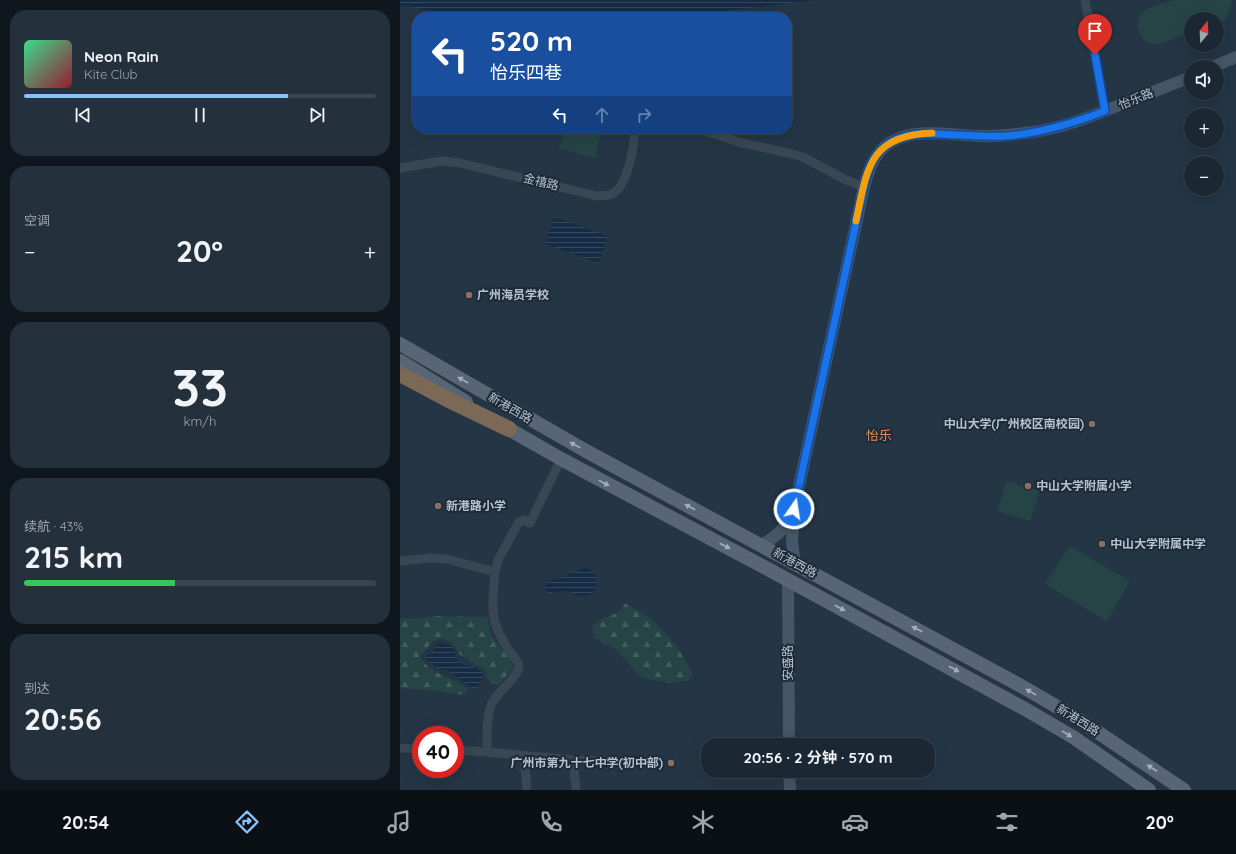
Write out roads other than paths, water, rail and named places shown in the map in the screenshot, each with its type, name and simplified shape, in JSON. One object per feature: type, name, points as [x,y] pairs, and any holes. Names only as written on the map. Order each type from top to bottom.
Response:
[{"type":"highway","points":[[400,374],[509,430]]},
{"type":"main road","name":"新港西路","points":[[400,344],[586,451],[1035,694],[1078,719],[1184,790]]},
{"type":"main road","name":"新港西路","points":[[400,361],[509,430],[561,459],[1025,709],[1068,734],[1149,790]]},
{"type":"main road","points":[[400,382],[466,416],[509,430]]},
{"type":"street","points":[[1086,0],[1105,111]]},
{"type":"street","points":[[1224,62],[1236,56]]},
{"type":"street","name":"怡乐路","points":[[794,509],[864,186],[869,168],[881,149],[897,139],[917,134],[1008,136],[1036,132],[1105,111],[1184,80]]},
{"type":"street","name":"金禧路","points":[[400,168],[442,161],[460,163],[597,196],[611,195],[622,185],[624,181],[630,161],[634,134]]},
{"type":"street","points":[[715,134],[757,147],[803,157],[844,179],[864,186]]},
{"type":"street","points":[[487,752],[489,713],[491,704],[499,692],[518,672],[519,668],[518,662],[509,652],[499,633],[494,618],[493,590],[498,560],[519,522],[523,520],[530,523],[561,459]]},
{"type":"street","points":[[761,545],[777,536],[784,530],[794,509]]},
{"type":"street","points":[[794,509],[792,542],[795,563]]},
{"type":"street","points":[[400,561],[432,558],[447,559],[495,572]]},
{"type":"street","name":"安盛路","points":[[788,580],[789,738]]},
{"type":"street","points":[[400,748],[412,749]]},
{"type":"street","points":[[464,751],[573,760],[623,762]]},
{"type":"street","points":[[524,756],[527,790]]},
{"type":"street","points":[[573,760],[576,790]]},
{"type":"street","points":[[790,778],[790,790]]},
{"type":"water","points":[[400,0],[816,0],[716,12],[437,12],[400,5]]},
{"type":"water","points":[[554,217],[608,236],[599,263],[545,244]]},
{"type":"water","points":[[583,568],[589,569],[595,576],[596,586],[590,594],[583,596],[567,591],[549,593],[546,590],[546,583]]},
{"type":"water","points":[[439,643],[449,645],[454,648],[458,660],[461,663],[478,669],[483,673],[481,682],[478,686],[474,689],[447,670],[439,669],[427,661],[426,656],[431,653]]},
{"type":"place","name":"广州海员学校","points":[[469,295]]},
{"type":"place","name":"中山大学(广州校区南校园)","points":[[1092,424]]},
{"type":"place","name":"中山大学附属小学","points":[[1028,486]]},
{"type":"place","name":"新港路小学","points":[[438,506]]},
{"type":"place","name":"中山大学附属中学","points":[[1102,544]]},
{"type":"place","name":"广州市第九十七中学(初中部)","points":[[671,763]]},
{"type":"district","name":"怡乐","points":[[879,435]]}]
